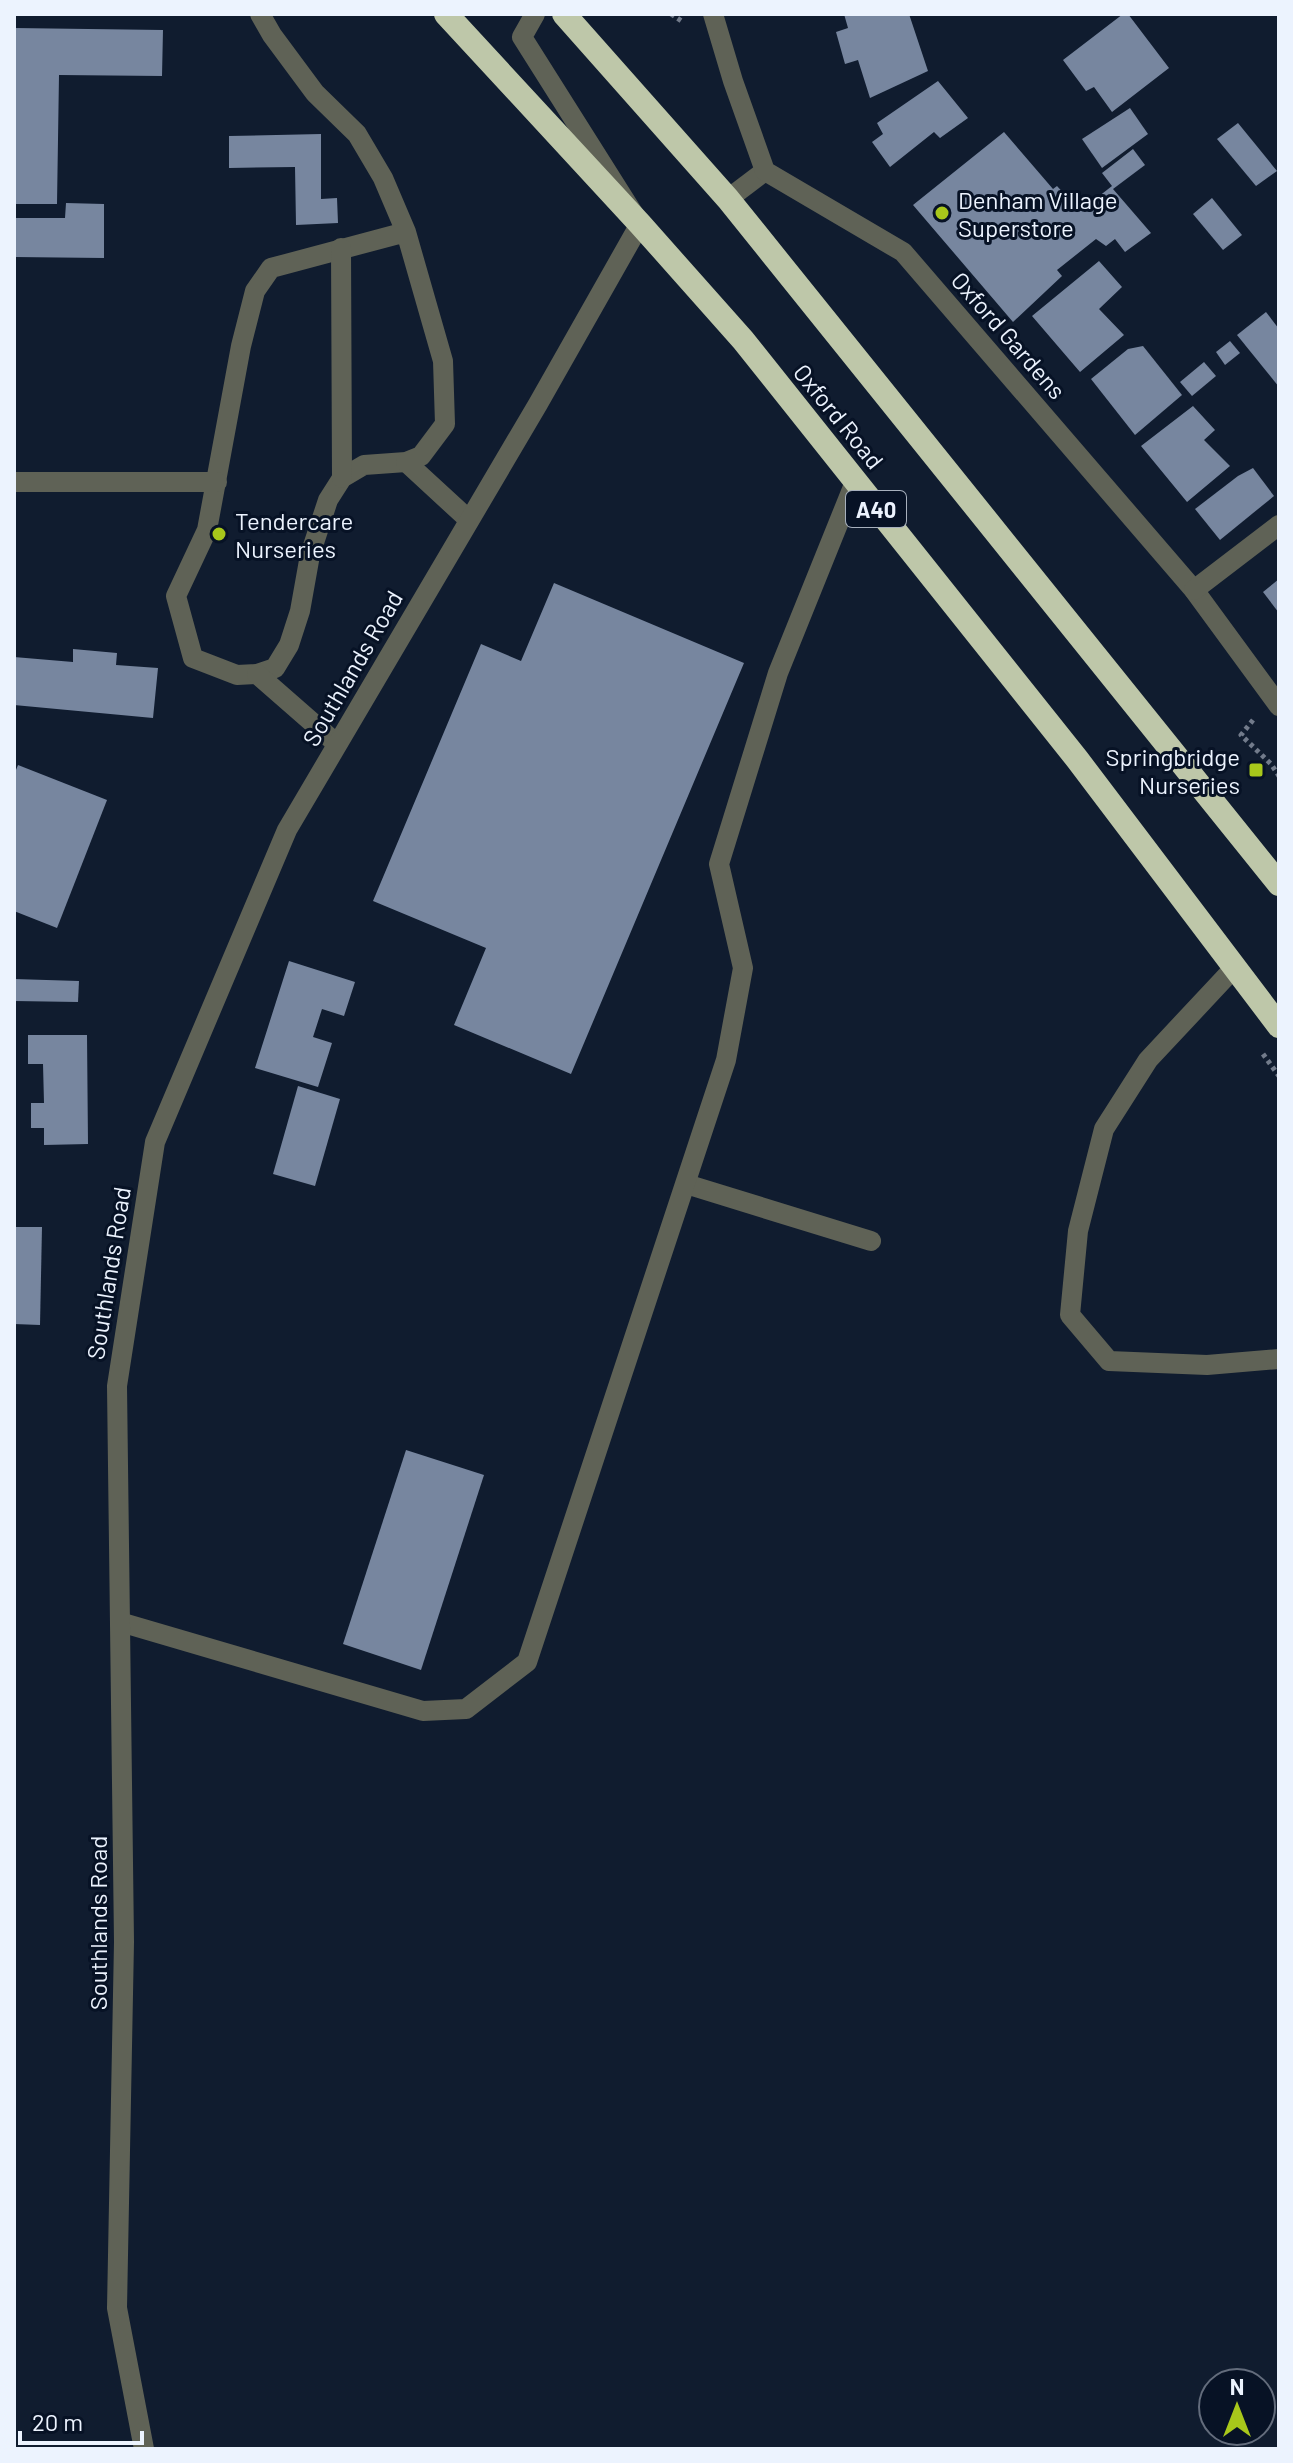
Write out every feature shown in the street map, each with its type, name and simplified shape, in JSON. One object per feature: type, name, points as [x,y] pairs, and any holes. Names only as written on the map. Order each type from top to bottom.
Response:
[{"type":"highway","name":"Oxford Road","points":[[446,14],[743,340],[1077,759],[1279,1026]]},
{"type":"highway","name":"Oxford Road","points":[[564,14],[728,199],[1279,884]]},
{"type":"street","points":[[260,14],[315,93],[357,134],[383,178],[406,232],[443,361],[445,424],[421,456],[406,462],[364,465],[342,478],[328,500],[310,555],[300,611],[289,645],[275,668],[257,674],[237,675],[193,658],[176,596],[207,530],[241,346],[255,291],[271,268],[406,232]]},
{"type":"street","points":[[535,14],[522,37],[640,224]]},
{"type":"street","points":[[713,14],[765,171],[728,199]]},
{"type":"street","name":"Oxford Gardens","points":[[765,171],[903,252],[1194,590],[1275,701]]},
{"type":"street","name":"Southlands Road","points":[[144,2449],[117,2308],[124,1942],[117,1386],[155,1142],[287,830],[546,391],[640,224]]},
{"type":"street","points":[[341,248],[342,478]]},
{"type":"street","points":[[406,462],[469,520]]},
{"type":"street","points":[[14,482],[217,482]]},
{"type":"street","points":[[120,1622],[423,1711],[466,1709],[527,1662],[726,1060],[743,968],[719,864],[778,673],[855,482]]},
{"type":"street","points":[[1194,590],[1279,525]]},
{"type":"street","points":[[257,674],[337,744]]},
{"type":"street","points":[[1235,967],[1148,1060],[1104,1129],[1078,1231],[1070,1315],[1109,1361],[1207,1365],[1279,1359]]},
{"type":"street","points":[[686,1184],[871,1241]]},
{"type":"path","points":[[1275,701],[1241,735],[1279,776]]},
{"type":"building","points":[[844,14],[909,14],[928,71],[870,98],[858,60],[845,64],[836,32],[848,28]]},
{"type":"building","points":[[1123,14],[1128,14],[1169,68],[1112,112],[1094,87],[1086,91],[1063,60]]},
{"type":"building","points":[[14,28],[163,30],[162,76],[59,75],[57,204],[14,204]]},
{"type":"building","points":[[938,81],[968,118],[940,138],[934,132],[890,167],[872,142],[883,134],[877,123]]},
{"type":"building","points":[[1130,108],[1148,134],[1102,168],[1082,139]]},
{"type":"building","points":[[1238,123],[1277,171],[1256,186],[1217,139]]},
{"type":"building","points":[[1004,132],[1053,189],[1057,186],[1080,211],[1112,186],[1102,173],[1133,149],[1145,165],[1113,189],[1151,233],[1125,252],[1115,239],[1106,246],[1096,239],[1057,270],[1062,276],[1013,322],[913,205]]},
{"type":"building","points":[[321,134],[321,199],[337,198],[338,223],[296,225],[295,167],[229,168],[229,136]]},
{"type":"building","points":[[1212,198],[1242,235],[1223,250],[1193,214]]},
{"type":"building","points":[[66,203],[104,204],[104,258],[14,257],[14,218],[65,218]]},
{"type":"building","points":[[1099,261],[1122,287],[1099,309],[1124,335],[1080,372],[1032,316]]},
{"type":"building","points":[[1266,312],[1279,329],[1279,387],[1237,335]]},
{"type":"building","points":[[1230,341],[1240,353],[1225,365],[1216,352]]},
{"type":"building","points":[[1143,346],[1182,395],[1135,435],[1091,379],[1128,349]]},
{"type":"building","points":[[1204,362],[1216,376],[1192,396],[1180,382]]},
{"type":"building","points":[[1193,406],[1215,430],[1204,440],[1230,466],[1187,502],[1141,446]]},
{"type":"building","points":[[1253,468],[1274,496],[1220,540],[1195,509]]},
{"type":"building","points":[[1279,579],[1279,613],[1263,592]]},
{"type":"building","points":[[554,583],[744,663],[571,1074],[454,1025],[486,948],[373,901],[481,644],[521,661]]},
{"type":"building","points":[[73,649],[117,653],[116,665],[158,668],[153,718],[14,705],[14,657],[73,662]]},
{"type":"building","points":[[18,765],[107,800],[57,928],[14,911],[14,775]]},
{"type":"building","points":[[289,961],[355,982],[344,1016],[322,1009],[313,1037],[332,1043],[318,1087],[255,1068]]},
{"type":"building","points":[[14,979],[79,981],[78,1002],[14,1001]]},
{"type":"building","points":[[28,1035],[87,1035],[88,1144],[44,1145],[44,1128],[31,1128],[31,1103],[44,1103],[43,1064],[28,1064]]},
{"type":"building","points":[[298,1086],[340,1099],[315,1186],[273,1174]]},
{"type":"building","points":[[14,1227],[42,1227],[40,1325],[14,1324]]},
{"type":"building","points":[[406,1450],[484,1475],[421,1670],[343,1644]]},
{"type":"place","name":"Denham Village Superstore","points":[[942,213]]},
{"type":"place","name":"Tendercare Nurseries","points":[[219,534]]},
{"type":"place","name":"Springbridge Nurseries","points":[[1256,770]]}]
